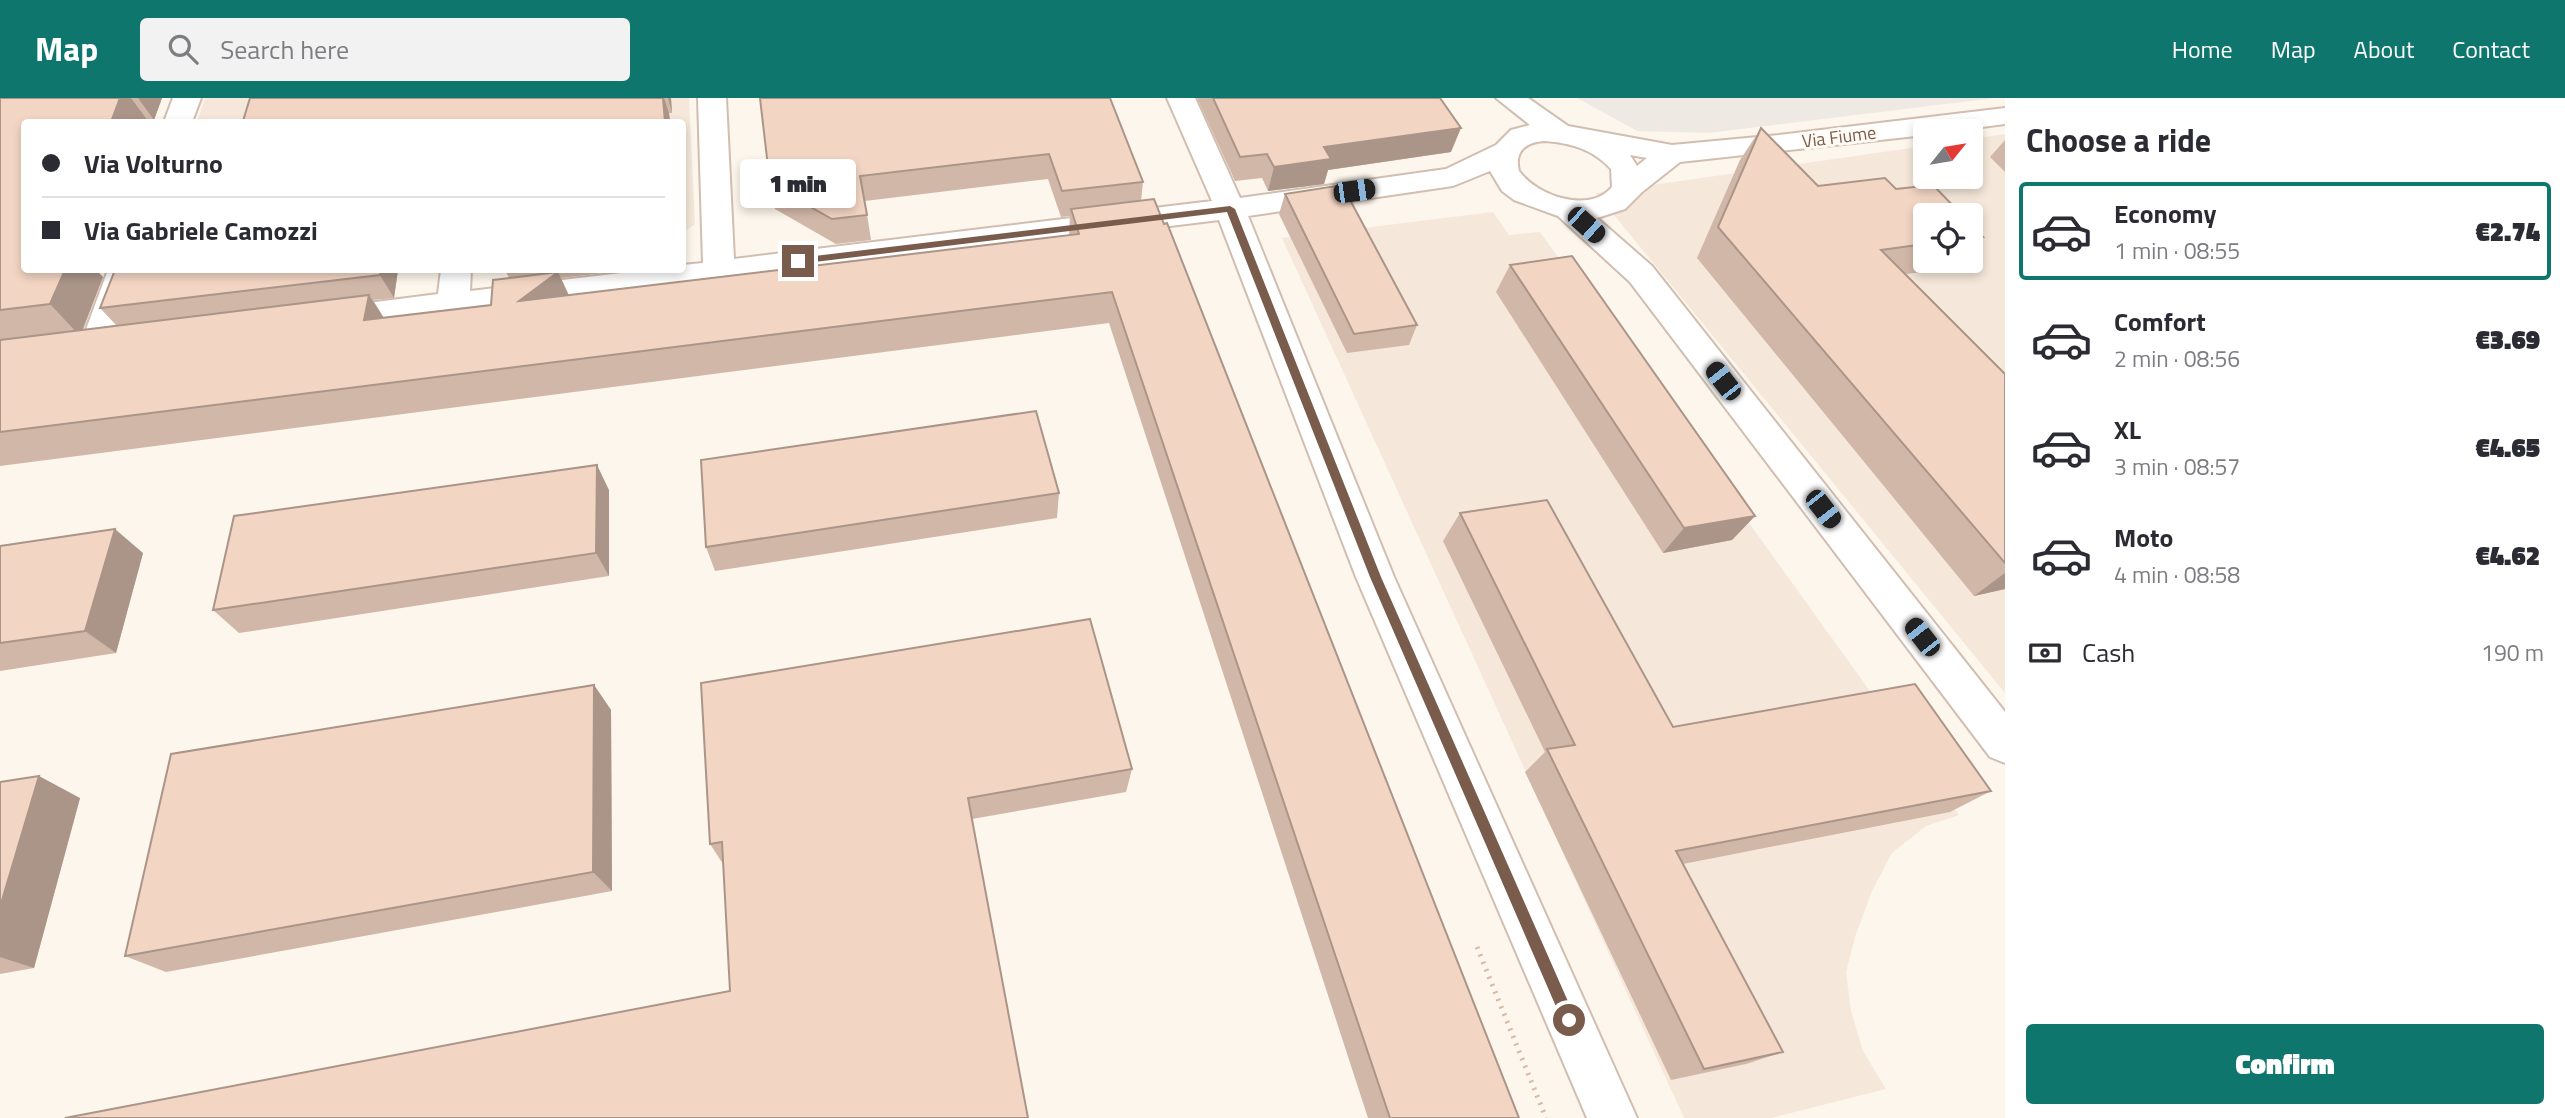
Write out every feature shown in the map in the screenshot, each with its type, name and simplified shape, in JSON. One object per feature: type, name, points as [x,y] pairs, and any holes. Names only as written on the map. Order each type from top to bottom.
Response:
[{"type":"street","points":[[178,119],[187,98]]},
{"type":"street","points":[[712,98],[719,271]]},
{"type":"street","points":[[1181,98],[1230,209],[1376,577],[1612,1118]]},
{"type":"street","points":[[1490,98],[1507,148],[1502,158],[1505,174],[1520,190],[1555,206],[1640,274],[2005,744]]},
{"type":"street","points":[[1510,98],[1567,134]]},
{"type":"street","name":"Via Fiume","points":[[1567,134],[1672,153],[1779,144],[2005,116]]},
{"type":"street","points":[[302,323],[1230,209],[1453,177],[1507,148],[1525,135],[1548,132],[1567,134],[1598,144],[1617,158],[1627,174],[1623,193],[1640,274]]},
{"type":"street","points":[[1453,177],[1555,206],[1595,209],[1615,202],[1672,153]]},
{"type":"street","points":[[95,348],[123,273]]},
{"type":"street","points":[[453,304],[456,273]]},
{"type":"shaded area","points":[[205,98],[689,98],[695,224],[686,231],[686,119],[198,119]]},
{"type":"shaded area","points":[[1577,98],[1995,98],[1709,133],[1637,131]]},
{"type":"shaded area","points":[[2005,134],[2005,693],[1596,193],[1913,148],[1913,189],[1983,189],[1983,137]]},
{"type":"shaded area","points":[[1493,212],[1509,235],[1540,232],[1959,815],[1926,826],[1892,853],[1872,891],[1856,934],[1846,972],[1851,1011],[1863,1051],[1886,1089],[1771,1118],[1684,1118],[1282,238]]},
{"type":"building","points":[[0,98],[120,98],[112,119],[21,119],[21,273],[64,273],[50,304],[0,310]]},
{"type":"building","points":[[250,98],[663,98],[665,119],[244,119]]},
{"type":"building","points":[[760,98],[1110,98],[1143,182],[1062,191],[1049,154],[860,176],[867,215],[832,219],[770,184]]},
{"type":"building","points":[[1213,98],[1440,98],[1461,128],[1324,147],[1331,159],[1274,167],[1267,154],[1240,157]]},
{"type":"building","points":[[1761,128],[1818,186],[1885,178],[1896,189],[1937,189],[1950,203],[1913,203],[1913,246],[1881,250],[2005,374],[2005,563],[1718,227]]},
{"type":"building","points":[[1342,185],[1417,325],[1354,334],[1285,194]]},
{"type":"building","points":[[1154,199],[1164,224],[1167,223],[1519,1118],[1390,1118],[1112,292],[0,432],[0,340],[369,295],[364,320],[491,305],[493,280],[550,273],[557,273],[519,301],[1079,234],[1071,209]]},
{"type":"building","points":[[1572,256],[1755,516],[1684,528],[1510,265]]},
{"type":"building","points":[[114,273],[380,273],[380,275],[100,308]]},
{"type":"building","points":[[1036,411],[1059,493],[706,547],[701,460]]},
{"type":"building","points":[[597,465],[596,553],[213,610],[234,516]]},
{"type":"building","points":[[1547,500],[1673,727],[1915,684],[1991,791],[1676,851],[1783,1052],[1704,1069],[1547,749],[1575,745],[1460,513]]},
{"type":"building","points":[[115,529],[85,631],[0,643],[0,546]]},
{"type":"building","points":[[1090,619],[1132,769],[968,798],[1028,1118],[65,1118],[730,991],[722,842],[710,844],[701,683]]},
{"type":"building","points":[[594,685],[593,872],[125,956],[171,754]]},
{"type":"building","points":[[39,776],[0,907],[0,782]]},
{"type":"route","points":[[798,261],[1230,209],[1376,577],[1569,1020]]}]
